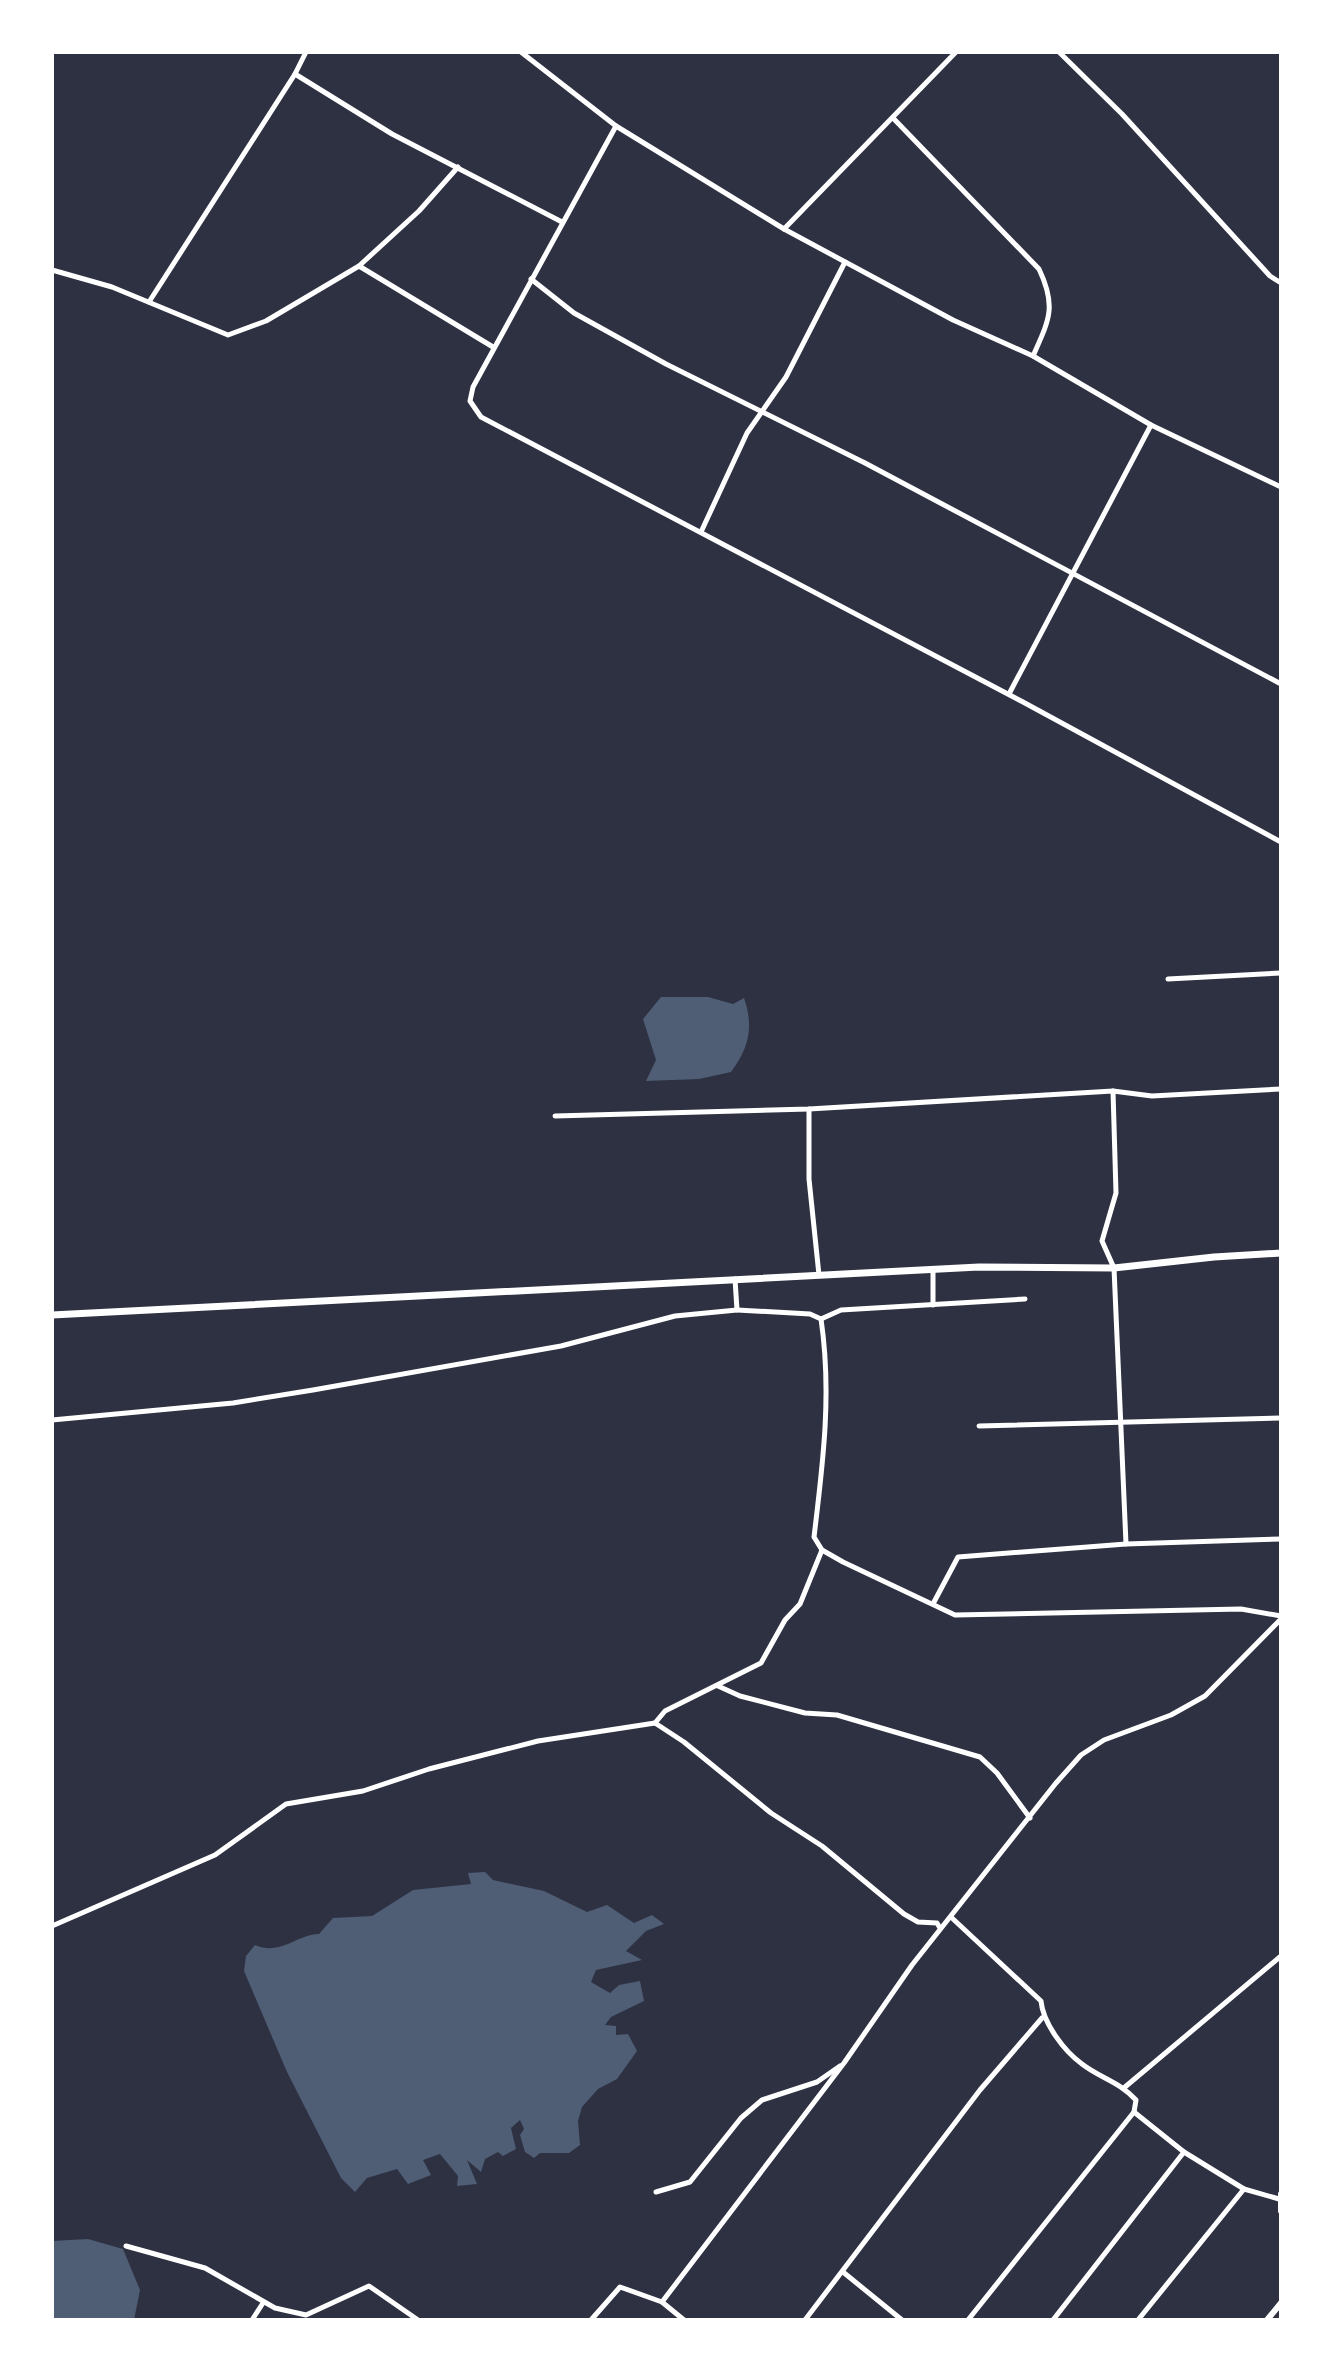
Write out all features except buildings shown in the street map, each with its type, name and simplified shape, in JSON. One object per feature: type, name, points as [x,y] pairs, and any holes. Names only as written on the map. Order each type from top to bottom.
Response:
[{"type":"main road","points":[[52,1315],[933,1270],[1114,1268],[1281,1253]]},
{"type":"street","points":[[149,302],[306,52]]},
{"type":"street","points":[[521,52],[616,126],[784,229],[1033,356],[1151,425],[1281,487]]},
{"type":"street","points":[[527,58],[531,52]]},
{"type":"street","points":[[784,229],[956,52]]},
{"type":"street","points":[[1059,52],[1122,114],[1270,276],[1281,283]]},
{"type":"street","points":[[295,74],[392,134],[562,222]]},
{"type":"street","points":[[893,118],[1039,269],[1051,294],[1050,318],[1033,356]]},
{"type":"street","points":[[616,126],[493,347],[470,401],[481,417],[1009,694],[1281,842]]},
{"type":"street","points":[[52,270],[149,302],[228,335],[266,321],[359,266],[419,211],[458,167]]},
{"type":"street","points":[[701,532],[723,478],[760,412],[786,377],[845,262]]},
{"type":"street","points":[[359,266],[493,347]]},
{"type":"street","points":[[531,279],[574,313],[1071,571],[1281,684]]},
{"type":"street","points":[[1009,694],[1071,571],[1151,425]]},
{"type":"street","points":[[1168,979],[1281,973]]},
{"type":"street","points":[[555,1116],[809,1109],[1113,1091],[1152,1096],[1281,1089]]},
{"type":"street","points":[[1113,1091],[1116,1193],[1102,1241],[1114,1268],[1126,1544]]},
{"type":"street","points":[[809,1109],[809,1179],[819,1276]]},
{"type":"street","points":[[933,1270],[933,1305]]},
{"type":"street","points":[[735,1279],[737,1310]]},
{"type":"street","points":[[52,1420],[233,1403],[313,1390],[561,1346],[675,1316],[737,1310],[810,1314],[821,1319],[841,1310],[1025,1299]]},
{"type":"street","points":[[821,1319],[828,1363],[827,1427],[814,1537],[822,1550],[934,1602],[955,1615],[1241,1609],[1281,1618]]},
{"type":"street","points":[[979,1426],[1281,1418]]},
{"type":"street","points":[[934,1602],[958,1557],[1126,1544],[1281,1539]]},
{"type":"street","points":[[52,1926],[215,1855],[286,1804],[363,1791],[429,1769],[538,1741],[655,1723],[665,1711],[761,1663],[785,1620],[800,1604],[822,1550]]},
{"type":"street","points":[[662,2302],[844,2063],[940,1928],[952,1918],[1081,1755],[1104,1740],[1171,1715],[1205,1696],[1281,1618]]},
{"type":"street","points":[[718,1686],[766,1703],[805,1713],[837,1715],[980,1757],[997,1773],[1030,1818]]},
{"type":"street","points":[[655,1723],[684,1742],[771,1813],[822,1846],[904,1914],[918,1922],[937,1923],[940,1928]]},
{"type":"street","points":[[952,1918],[1041,2001],[1042,2018],[1081,2064],[1125,2087],[1136,2100],[1134,2112],[968,2320]]},
{"type":"street","points":[[1125,2087],[1281,1956]]},
{"type":"street","points":[[805,2320],[980,2090],[1042,2018]]},
{"type":"street","points":[[656,2192],[690,2182],[741,2118],[762,2100],[817,2082],[844,2063]]},
{"type":"street","points":[[1134,2112],[1184,2152],[1244,2189],[1280,2197],[1281,2211]]},
{"type":"street","points":[[1053,2320],[1184,2152]]},
{"type":"street","points":[[1138,2320],[1244,2189]]},
{"type":"street","points":[[126,2246],[205,2268],[263,2303],[306,2315],[369,2286],[418,2320]]},
{"type":"street","points":[[843,2272],[902,2320]]},
{"type":"street","points":[[591,2320],[620,2287],[662,2302],[684,2320]]},
{"type":"street","points":[[252,2320],[263,2303]]},
{"type":"street","points":[[1267,2320],[1281,2303]]},
{"type":"water","points":[[661,997],[708,997],[733,1004],[744,998],[749,1018],[748,1037],[731,1072],[699,1079],[646,1081],[656,1060],[643,1019]]},
{"type":"water","points":[[485,1872],[493,1880],[544,1891],[587,1912],[607,1905],[634,1923],[652,1915],[664,1924],[646,1931],[626,1951],[642,1960],[596,1970],[591,1982],[610,1993],[619,1985],[640,1981],[644,2001],[611,2017],[605,2025],[616,2026],[616,2035],[628,2034],[637,2051],[617,2079],[598,2089],[582,2107],[578,2121],[580,2145],[569,2153],[540,2153],[534,2158],[525,2152],[520,2135],[524,2129],[520,2120],[511,2128],[516,2149],[503,2156],[498,2152],[485,2159],[481,2172],[467,2160],[477,2184],[457,2186],[458,2176],[440,2154],[423,2160],[431,2175],[408,2184],[397,2169],[367,2178],[355,2192],[341,2178],[287,2072],[244,1971],[246,1956],[255,1945],[280,1947],[319,1934],[333,1918],[372,1916],[413,1890],[471,1884],[468,1873]]},
{"type":"water","points":[[88,2239],[123,2249],[140,2290],[134,2320],[52,2319],[52,2241]]}]
